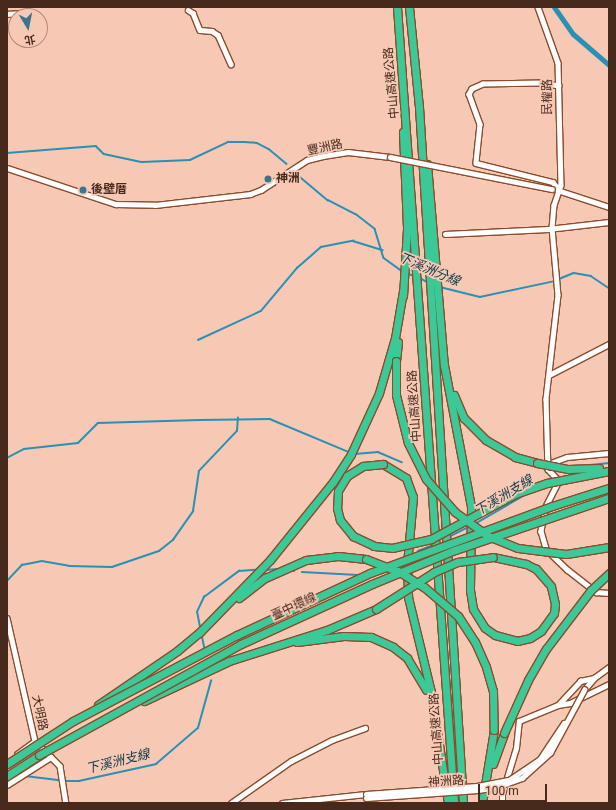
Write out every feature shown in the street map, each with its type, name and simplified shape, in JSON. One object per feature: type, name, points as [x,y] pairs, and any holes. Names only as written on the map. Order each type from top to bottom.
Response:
[{"type":"highway","name":"中山高速公路","points":[[397,7],[404,86],[454,803]]},
{"type":"highway","name":"中山高速公路","points":[[409,7],[416,67],[434,293],[463,803]]},
{"type":"highway","points":[[199,633],[270,560],[333,482],[368,420],[392,363],[404,291],[406,264],[404,86]]},
{"type":"highway","points":[[85,729],[229,661],[350,621],[376,608],[434,572],[473,558],[493,557],[526,564],[536,569],[551,586],[555,604],[549,624],[530,638],[504,640],[485,628],[473,609],[470,590],[471,507],[444,364],[434,293]]},
{"type":"highway","points":[[392,363],[396,395],[408,443],[426,479],[454,512],[488,536],[518,548],[566,554],[609,548]]},
{"type":"highway","points":[[444,364],[457,405],[474,430],[495,447],[537,463],[568,468],[609,469]]},
{"type":"highway","points":[[448,803],[433,711],[408,597],[407,575],[413,496],[406,478],[383,464],[362,466],[347,476],[338,491],[337,508],[340,520],[353,536],[374,546],[392,548],[431,539],[515,494],[546,483],[609,469]]},
{"type":"highway","name":"臺中環線","points":[[7,764],[74,721],[237,635],[370,573],[515,519],[609,488]]},
{"type":"highway","name":"臺中環線","points":[[7,776],[85,729],[242,644],[372,584],[455,550],[609,498]]},
{"type":"highway","points":[[74,721],[177,651],[265,578],[295,563],[338,556],[374,561],[398,571],[430,590],[458,616],[467,629],[490,679],[495,706],[494,730],[482,803]]},
{"type":"highway","points":[[482,803],[504,733],[528,680],[546,649],[591,590],[609,573]]},
{"type":"highway","points":[[229,661],[296,642],[344,636],[371,637],[393,647],[417,670],[426,688],[433,711]]},
{"type":"street","name":"民權路","points":[[538,7],[558,63],[559,86],[561,185],[554,205],[552,228],[558,288],[546,399],[548,464]]},
{"type":"street","points":[[188,10],[193,13],[200,30],[212,31],[218,35],[231,64]]},
{"type":"street","points":[[559,86],[541,83],[483,84],[472,89],[469,94],[480,124],[476,163],[553,182],[559,190]]},
{"type":"street","name":"豐洲路","points":[[7,168],[96,198],[135,206],[250,194],[261,190],[307,160],[348,152],[390,157],[559,190],[609,207]]},
{"type":"street","points":[[445,234],[552,228],[609,222]]},
{"type":"street","points":[[549,375],[609,344]]},
{"type":"street","points":[[609,454],[567,457],[548,464],[548,469],[558,481],[546,507],[541,531],[546,549],[596,592],[609,593]]},
{"type":"street","name":"大明路","points":[[7,618],[35,741],[60,766],[66,803]]},
{"type":"street","name":"神洲路","points":[[282,803],[366,796],[478,790],[497,787],[522,778],[550,753],[584,690],[594,678],[609,667]]},
{"type":"street","points":[[558,705],[580,681],[594,678]]},
{"type":"street","points":[[502,803],[502,794],[516,748],[519,721],[558,705],[570,703],[609,684]]},
{"type":"street","points":[[231,803],[291,762],[332,740],[365,728]]},
{"type":"street","points":[[7,761],[35,741]]},
{"type":"street","points":[[7,785],[51,757]]},
{"type":"waterway","points":[[554,7],[573,34],[609,65]]},
{"type":"waterway","name":"下溪洲分線","points":[[7,153],[96,146],[104,154],[142,162],[190,160],[228,142],[244,142],[257,143],[269,149],[287,164]]},
{"type":"waterway","name":"下溪洲分線","points":[[299,176],[328,200],[356,214],[375,229],[384,258],[402,271]]},
{"type":"waterway","points":[[198,340],[261,311],[297,268],[321,247],[353,241],[383,250]]},
{"type":"waterway","name":"下溪洲分線","points":[[407,273],[414,276]]},
{"type":"waterway","name":"下溪洲分線","points":[[559,279],[574,273],[591,276],[609,288]]},
{"type":"waterway","name":"下溪洲分線","points":[[420,278],[427,282]]},
{"type":"waterway","name":"下溪洲分線","points":[[440,287],[480,297],[555,281]]},
{"type":"waterway","points":[[7,581],[22,565],[42,561],[69,566],[112,567],[159,551],[173,540],[193,511],[199,471],[237,431],[238,418]]},
{"type":"waterway","points":[[7,458],[24,449],[78,443],[98,423],[199,420],[270,419],[349,452]]},
{"type":"waterway","points":[[355,454],[378,452],[402,462]]},
{"type":"waterway","name":"下溪洲支線","points":[[590,465],[609,463]]},
{"type":"waterway","name":"下溪洲支線","points":[[475,524],[530,492]]},
{"type":"waterway","name":"下溪洲支線","points":[[449,537],[467,528]]},
{"type":"waterway","name":"下溪洲支線","points":[[418,551],[431,546]]},
{"type":"waterway","name":"下溪洲支線","points":[[265,570],[277,569]]},
{"type":"waterway","name":"下溪洲支線","points":[[200,627],[197,612],[204,597],[239,571],[255,570]]},
{"type":"waterway","name":"下溪洲支線","points":[[289,570],[294,571]]},
{"type":"waterway","name":"下溪洲支線","points":[[302,572],[358,575]]},
{"type":"waterway","name":"下溪洲支線","points":[[202,635],[205,649]]},
{"type":"waterway","name":"下溪洲支線","points":[[64,781],[79,781],[156,764],[198,728],[211,681]]},
{"type":"waterway","name":"下溪洲支線","points":[[25,776],[60,780]]},
{"type":"place","name":"神洲","points":[[268,179]]},
{"type":"place","name":"後壁厝","points":[[83,190]]}]
